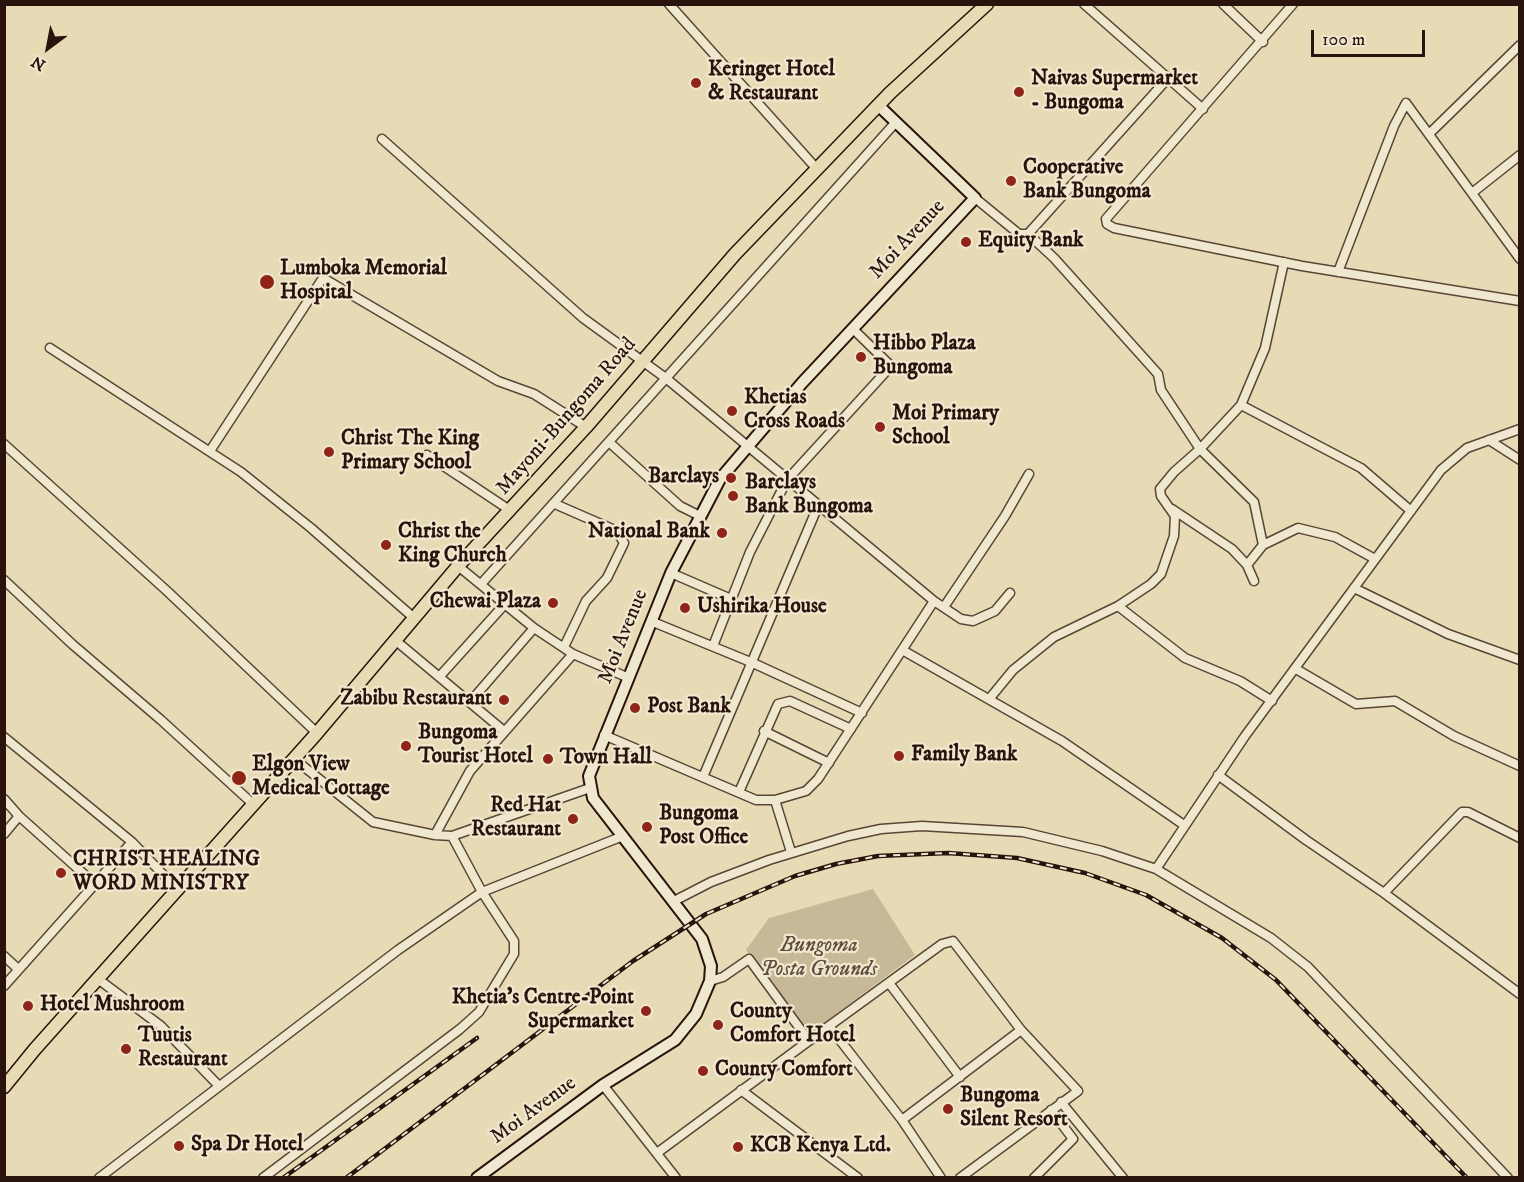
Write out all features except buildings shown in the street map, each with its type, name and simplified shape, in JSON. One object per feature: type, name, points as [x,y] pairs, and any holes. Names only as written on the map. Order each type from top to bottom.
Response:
[{"type":"main road","name":"Mayoni-Bungoma Road","points":[[4,1087],[35,1049],[317,733],[458,566],[586,427],[735,254],[878,105],[987,4]]},
{"type":"street","points":[[669,4],[816,168]]},
{"type":"street","points":[[1084,4],[1203,109]]},
{"type":"street","points":[[1223,4],[1263,42]]},
{"type":"street","points":[[1293,4],[1263,42],[1106,219],[1107,224],[1114,228],[1284,262],[1520,301]]},
{"type":"street","points":[[1430,133],[1520,45]]},
{"type":"street","points":[[1028,234],[1168,77]]},
{"type":"street","points":[[1338,272],[1405,103],[1430,133],[1520,259]]},
{"type":"street","name":"Moi Avenue","points":[[590,789],[591,765],[653,622],[671,573],[720,479],[746,446],[975,198],[878,105]]},
{"type":"street","points":[[481,584],[897,122]]},
{"type":"street","points":[[382,139],[583,318],[667,379],[934,601],[961,619],[973,621],[995,610],[1010,593]]},
{"type":"street","points":[[1472,193],[1520,155]]},
{"type":"street","points":[[975,198],[1019,234],[1028,234],[1054,258],[1158,374],[1161,390],[1200,449],[1254,502],[1263,545]]},
{"type":"street","points":[[1254,581],[1247,565],[1232,549],[1172,509],[1161,496],[1160,489],[1241,405],[1265,348],[1284,262]]},
{"type":"street","points":[[210,451],[323,278],[498,381],[534,394],[586,427]]},
{"type":"street","points":[[713,646],[757,537],[787,480],[891,366],[853,329]]},
{"type":"street","points":[[50,348],[241,472],[311,528],[414,618]]},
{"type":"street","points":[[1241,405],[1361,468],[1411,511]]},
{"type":"street","points":[[1156,869],[1218,775],[1441,470],[1467,448],[1520,429]]},
{"type":"street","points":[[1489,440],[1520,460]]},
{"type":"street","points":[[610,443],[680,506],[700,516]]},
{"type":"street","points":[[4,444],[167,591],[317,733]]},
{"type":"street","points":[[427,455],[511,511]]},
{"type":"street","points":[[944,607],[1005,516],[1029,474]]},
{"type":"street","points":[[555,504],[617,531],[624,543],[607,578],[586,601],[564,647]]},
{"type":"street","points":[[703,777],[818,506]]},
{"type":"street","points":[[990,698],[1013,670],[1054,637],[1118,606],[1146,589],[1161,574],[1174,536],[1175,516],[1172,509]]},
{"type":"street","points":[[1247,565],[1263,545],[1298,528],[1335,537],[1375,559]]},
{"type":"street","points":[[458,566],[534,628],[573,654],[629,678]]},
{"type":"street","points":[[671,573],[731,599]]},
{"type":"street","points":[[4,580],[72,644],[254,804]]},
{"type":"street","points":[[1354,588],[1448,634],[1520,660]]},
{"type":"street","points":[[604,735],[756,800],[775,800],[806,791],[829,763],[904,651],[934,601]]},
{"type":"street","points":[[440,676],[504,605]]},
{"type":"street","points":[[1118,606],[1185,658],[1239,681],[1272,701]]},
{"type":"street","points":[[653,622],[753,663],[862,713]]},
{"type":"street","points":[[470,702],[534,628]]},
{"type":"street","points":[[395,640],[504,731]]},
{"type":"street","points":[[904,651],[1062,741],[1184,825]]},
{"type":"street","points":[[435,835],[461,784],[504,731],[573,654]]},
{"type":"street","points":[[1296,669],[1356,704],[1395,700],[1454,736],[1520,766]]},
{"type":"street","points":[[740,792],[764,731],[778,704],[790,701],[851,729]]},
{"type":"street","points":[[764,731],[829,763]]},
{"type":"street","points":[[4,737],[132,842],[177,889]]},
{"type":"street","points":[[293,758],[373,822],[435,835],[452,836],[590,789],[593,798],[702,939],[711,966],[710,981],[723,977],[749,959],[809,1041]]},
{"type":"street","points":[[1218,775],[1306,840],[1384,893],[1520,994]]},
{"type":"street","points":[[4,799],[19,816],[95,885]]},
{"type":"street","points":[[775,800],[791,852]]},
{"type":"street","points":[[1384,893],[1462,812],[1468,812],[1520,838]]},
{"type":"street","points":[[4,834],[19,816]]},
{"type":"street","points":[[674,901],[711,882],[791,852],[881,830],[969,827],[1023,832],[1061,839],[1156,869],[1271,938],[1308,967],[1508,1178]]},
{"type":"street","points":[[263,1178],[447,1040],[479,1012],[516,947],[482,892],[452,836]]},
{"type":"street","points":[[99,1178],[398,950],[482,892],[623,836]]},
{"type":"street","points":[[4,986],[132,842]]},
{"type":"street","points":[[657,1153],[942,945],[953,941],[1020,1030],[1078,1091],[960,1178]]},
{"type":"street","points":[[4,956],[18,969]]},
{"type":"street","points":[[98,979],[161,1026],[219,1086]]},
{"type":"street","name":"Moi Avenue","points":[[477,1178],[603,1085],[675,1040],[688,1027],[710,981]]},
{"type":"street","points":[[889,984],[960,1077]]},
{"type":"street","points":[[829,1026],[902,1120],[941,1178]]},
{"type":"street","points":[[902,1120],[1020,1030]]},
{"type":"street","points":[[603,1085],[676,1178]]},
{"type":"street","points":[[741,1090],[858,1178]]},
{"type":"street","points":[[1061,1102],[1123,1178]]},
{"type":"street","points":[[1037,1177],[1073,1139],[1051,1110]]},
{"type":"green space","name":"Bungoma Posta Grounds","points":[[873,889],[915,955],[809,1034],[746,950],[769,918]]},
{"type":"railway","points":[[346,1178],[633,961],[706,914],[795,876],[836,864],[878,856],[948,853],[1017,858],[1085,873],[1146,895],[1222,938],[1276,980],[1467,1178]]},
{"type":"railway","points":[[283,1178],[477,1038]]},
{"type":"place","name":"Keringet Hotel & Restaurant","points":[[696,83]]},
{"type":"place","name":"Naivas Supermarket - Bungoma","points":[[1019,92]]},
{"type":"place","name":"Cooperative Bank Bungoma","points":[[1011,181]]},
{"type":"place","name":"Equity Bank","points":[[966,242]]},
{"type":"place","name":"Lumboka Memorial Hospital","points":[[267,282]]},
{"type":"place","name":"Hibbo Plaza Bungoma","points":[[861,357]]},
{"type":"place","name":"Khetias Cross Roads","points":[[732,411]]},
{"type":"place","name":"Moi Primary School","points":[[880,427]]},
{"type":"place","name":"Christ The King Primary School","points":[[329,452]]},
{"type":"place","name":"Barclays","points":[[731,478]]},
{"type":"place","name":"Barclays Bank Bungoma","points":[[733,496]]},
{"type":"place","name":"National Bank","points":[[722,533]]},
{"type":"place","name":"Christ the King Church","points":[[386,545]]},
{"type":"place","name":"Chewai Plaza","points":[[553,603]]},
{"type":"place","name":"Ushirika House","points":[[685,608]]},
{"type":"place","name":"Zabibu Restaurant","points":[[504,700]]},
{"type":"place","name":"Post Bank","points":[[635,708]]},
{"type":"place","name":"Bungoma Tourist Hotel","points":[[406,746]]},
{"type":"place","name":"Family Bank","points":[[899,756]]},
{"type":"place","name":"Town Hall","points":[[548,759]]},
{"type":"place","name":"Elgon View Medical Cottage","points":[[239,778]]},
{"type":"place","name":"Red Hat Restaurant","points":[[573,819]]},
{"type":"place","name":"Bungoma Post Office","points":[[647,827]]},
{"type":"place","name":"CHRIST HEALING WORD MINISTRY","points":[[61,873]]},
{"type":"place","name":"Hotel Mushroom","points":[[28,1006]]},
{"type":"place","name":"Khetia's Centre-Point Supermarket","points":[[646,1011]]},
{"type":"place","name":"County Comfort Hotel","points":[[718,1025]]},
{"type":"place","name":"Tuutis Restaurant","points":[[126,1049]]},
{"type":"place","name":"County Comfort","points":[[703,1071]]},
{"type":"place","name":"Bungoma Silent Resort","points":[[948,1109]]},
{"type":"place","name":"Spa Dr Hotel","points":[[179,1146]]},
{"type":"place","name":"KCB Kenya Ltd.","points":[[738,1147]]}]
